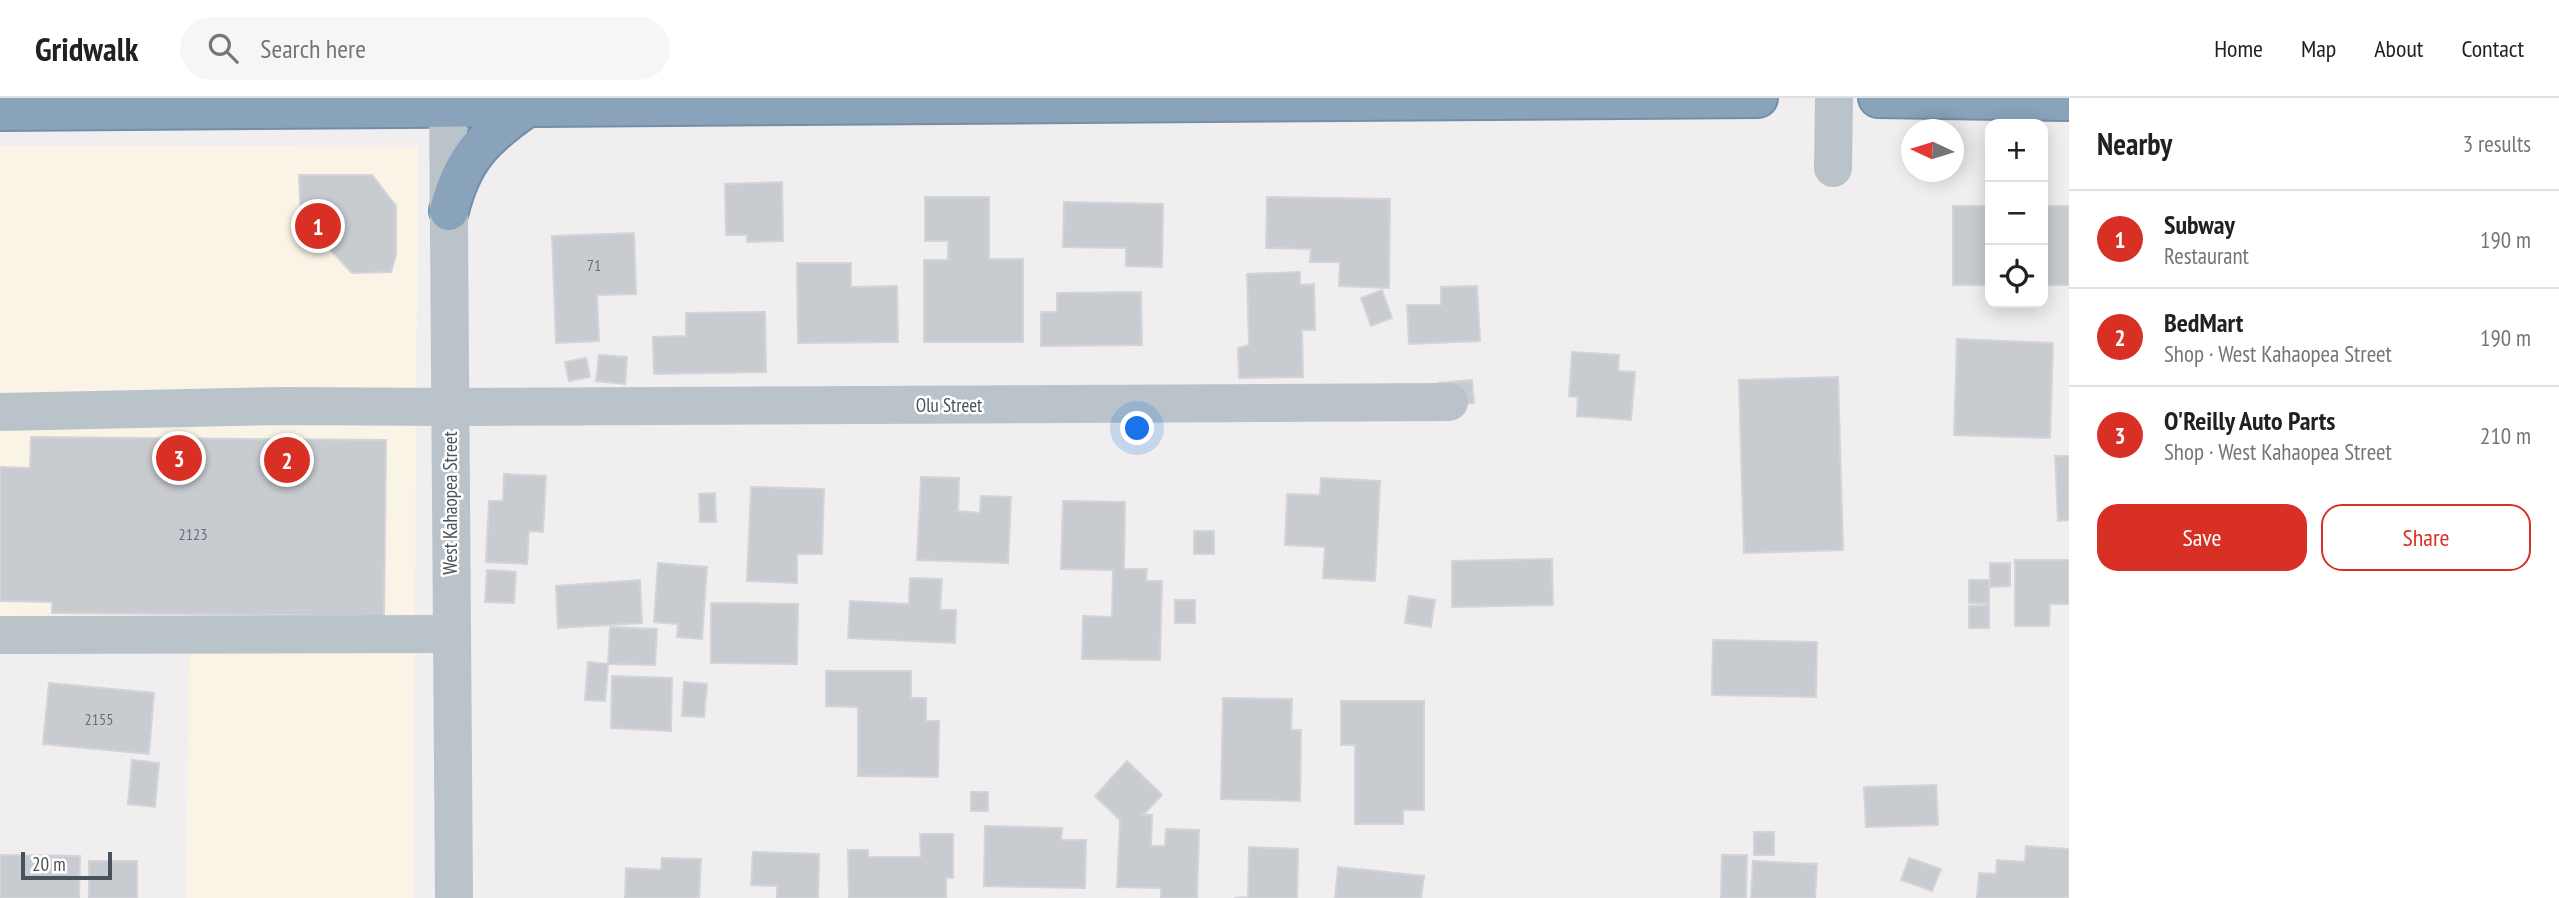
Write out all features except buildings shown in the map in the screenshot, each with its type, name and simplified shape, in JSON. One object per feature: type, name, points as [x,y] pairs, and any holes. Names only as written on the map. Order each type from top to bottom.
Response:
[{"type":"highway","points":[[0,111],[448,104],[526,108],[1758,98]]},
{"type":"highway","points":[[1878,98],[2069,101]]},
{"type":"highway","points":[[449,211],[454,190],[468,160],[491,134],[526,108]]},
{"type":"street","points":[[1833,168],[1834,98]]},
{"type":"street","name":"West Kahaopea Street","points":[[448,104],[454,898]]},
{"type":"street","name":"Olu Street","points":[[0,412],[284,406],[1449,402]]},
{"type":"street","points":[[0,635],[451,634]]},
{"type":"shaded area","points":[[0,146],[418,147],[413,898],[186,898],[189,653],[0,651]]},
{"type":"place","name":"Subway","points":[[318,226]]},
{"type":"place","name":"O'Reilly Auto Parts","points":[[179,458]]},
{"type":"place","name":"BedMart","points":[[287,460]]}]
